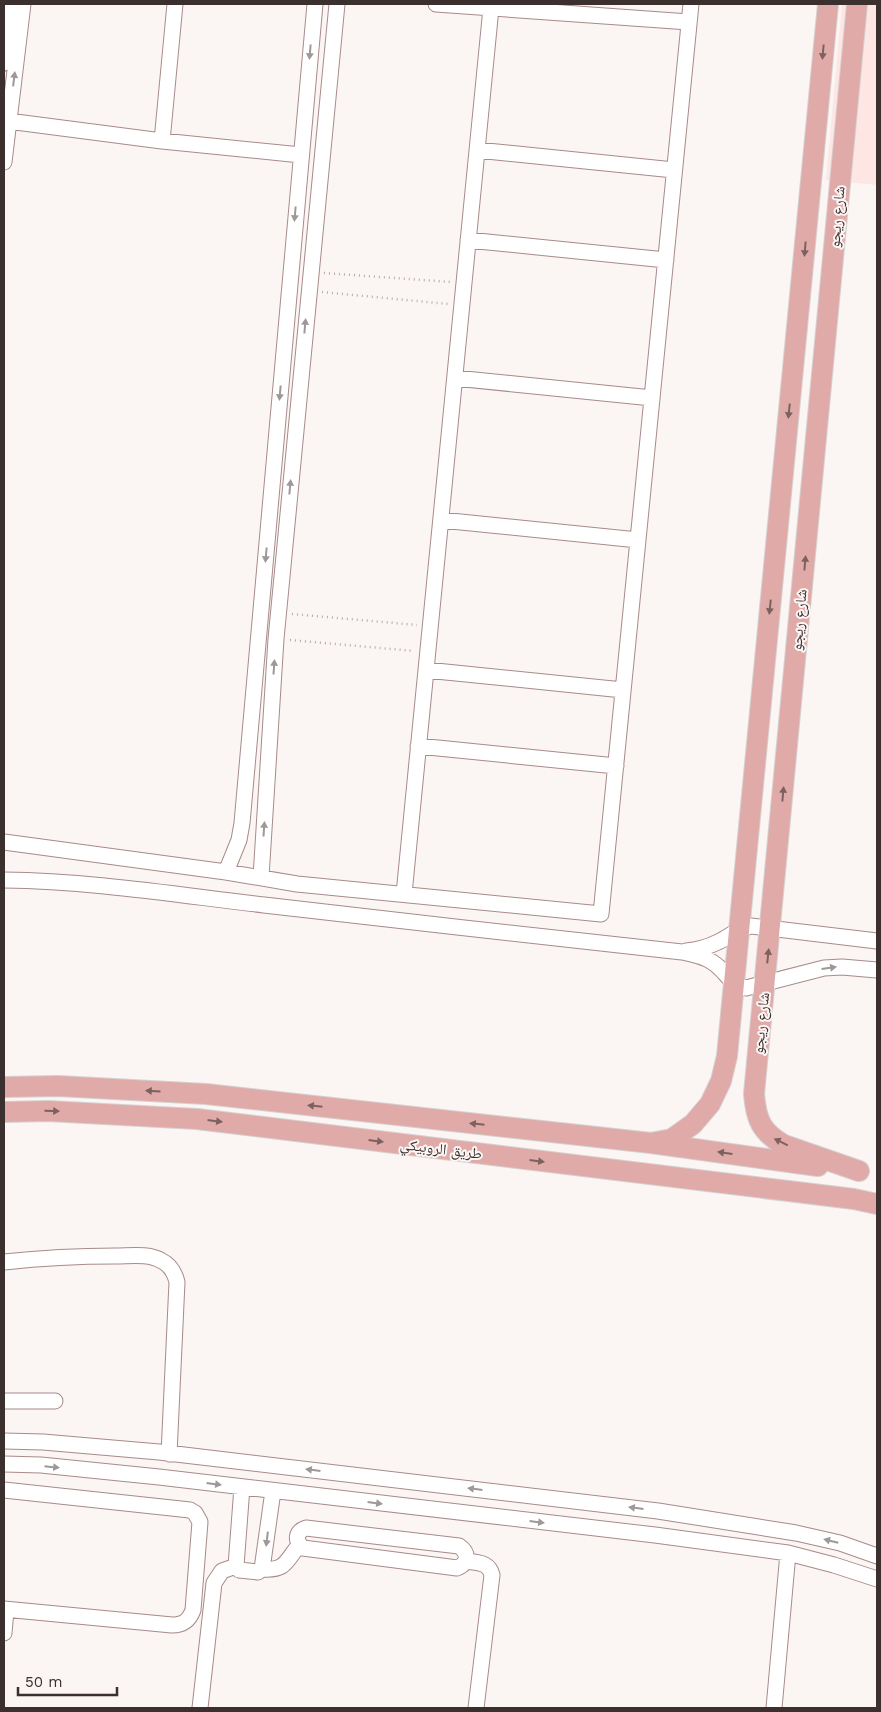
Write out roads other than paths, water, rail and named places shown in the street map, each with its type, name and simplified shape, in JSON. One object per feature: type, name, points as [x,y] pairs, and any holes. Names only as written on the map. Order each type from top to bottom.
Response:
[{"type":"main road","name":"شارع ريجو","points":[[651,1143],[672,1139],[693,1124],[710,1104],[721,1081],[727,1056],[828,4]]},
{"type":"main road","name":"شارع ريجو","points":[[857,4],[754,1094],[758,1120],[769,1134],[784,1145],[868,1173]]},
{"type":"main road","points":[[807,224],[836,227]]},
{"type":"main road","name":"طريق الروبيكي","points":[[4,1087],[58,1086],[206,1094],[651,1143],[868,1173]]},
{"type":"main road","name":"طريق الروبيكي","points":[[4,1112],[48,1111],[197,1119],[854,1199],[877,1204]]},
{"type":"street","points":[[4,162],[22,4]]},
{"type":"street","points":[[162,141],[175,4]]},
{"type":"street","points":[[226,872],[239,840],[242,823],[300,155],[315,4]]},
{"type":"street","points":[[261,878],[278,613],[337,4]]},
{"type":"street","points":[[436,4],[689,22]]},
{"type":"street","points":[[4,842],[226,872],[297,884],[601,914],[691,4]]},
{"type":"street","points":[[4,62],[8,7]]},
{"type":"street","points":[[404,894],[491,8]]},
{"type":"street","points":[[8,121],[162,141],[300,155]]},
{"type":"street","points":[[477,150],[674,170]]},
{"type":"street","points":[[468,240],[666,260]]},
{"type":"street","points":[[455,378],[652,398]]},
{"type":"street","points":[[441,520],[638,540]]},
{"type":"street","points":[[268,524],[286,524]]},
{"type":"street","points":[[426,670],[623,690]]},
{"type":"street","points":[[418,746],[616,766]]},
{"type":"street","points":[[4,880],[96,886],[682,952],[712,962],[721,968],[734,984],[746,988],[824,968],[842,966],[877,970]]},
{"type":"street","points":[[682,952],[718,942],[739,929],[751,926],[877,941]]},
{"type":"street","points":[[4,1262],[50,1258],[145,1256],[163,1262],[171,1270],[177,1282],[169,1454]]},
{"type":"street","points":[[4,1401],[55,1401]]},
{"type":"street","points":[[4,1441],[43,1442],[169,1454],[658,1511],[796,1533],[877,1556]]},
{"type":"street","points":[[4,1464],[41,1465],[271,1490],[655,1535],[788,1554],[834,1565],[877,1579]]},
{"type":"street","points":[[262,1569],[271,1490],[271,1465]]},
{"type":"street","points":[[242,1487],[236,1566],[239,1570],[258,1572],[262,1569],[280,1569],[299,1545]]},
{"type":"street","points":[[4,1490],[190,1510],[195,1512],[200,1522],[193,1610],[186,1622],[179,1625],[5,1609],[4,1633]]},
{"type":"street","points":[[655,1535],[658,1511]]},
{"type":"street","points":[[310,1528],[459,1546],[467,1554],[463,1566],[457,1568],[308,1549],[299,1545],[297,1536],[299,1532],[302,1529],[310,1528]]},
{"type":"street","points":[[774,1708],[788,1554]]},
{"type":"street","points":[[466,1561],[485,1564],[489,1567],[492,1575],[476,1708]]},
{"type":"street","points":[[200,1708],[214,1583],[222,1571],[236,1566]]}]
